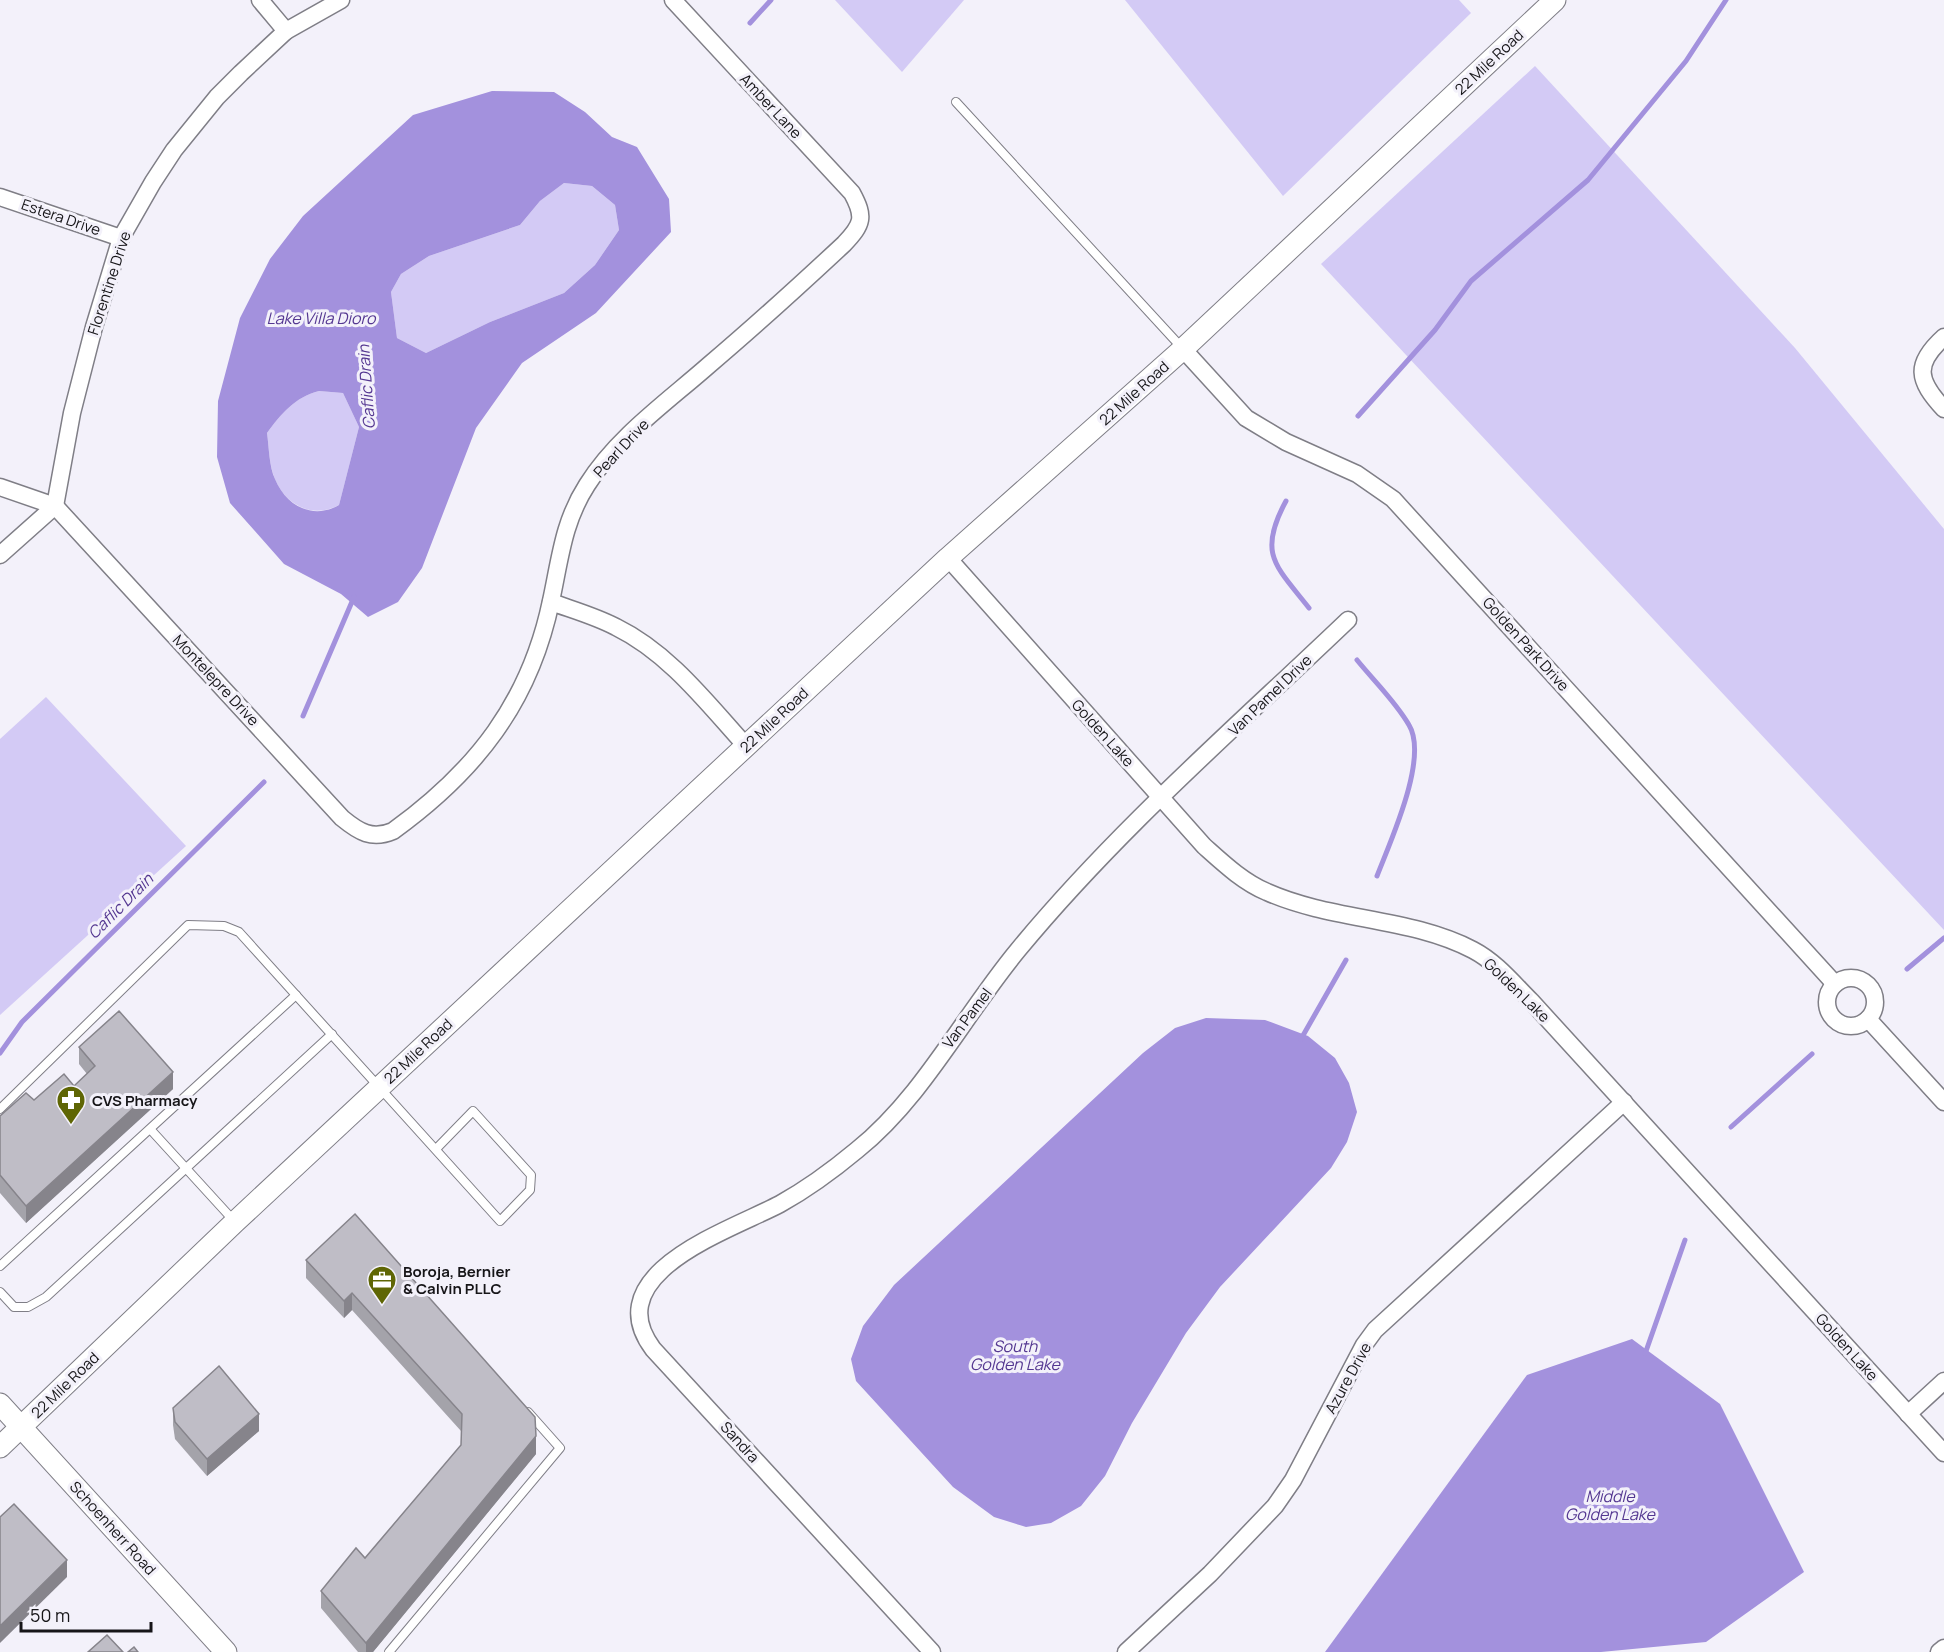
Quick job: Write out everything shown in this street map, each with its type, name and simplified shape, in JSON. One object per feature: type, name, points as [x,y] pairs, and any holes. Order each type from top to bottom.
[{"type":"street","points":[[260,0],[286,31]]},
{"type":"street","name":"Florentine Drive","points":[[55,506],[72,413],[94,327],[121,238],[174,150],[217,97],[286,31],[341,0]]},
{"type":"street","name":"Amber Lane","points":[[673,0],[852,193],[862,216]]},
{"type":"street","name":"22 Mile Road","points":[[0,1448],[235,1222],[746,746],[948,558],[1183,349],[1555,0]]},
{"type":"street","name":"Estera Drive","points":[[0,197],[121,238]]},
{"type":"street","name":"Pearl Drive","points":[[433,799],[486,747],[512,708],[534,656],[551,602],[558,556],[566,525],[597,470],[656,411],[844,244],[854,234],[862,216]]},
{"type":"street","points":[[1944,337],[1925,356],[1922,368],[1926,383],[1944,409]]},
{"type":"street","name":"Golden Park Drive","points":[[1183,349],[1246,418],[1286,442],[1357,474],[1393,498],[1835,984]]},
{"type":"street","name":"Montelepre Drive","points":[[0,487],[55,506],[342,818],[357,831],[371,835],[383,835],[400,826],[433,799]]},
{"type":"street","points":[[0,555],[55,506]]},
{"type":"street","name":"Golden Lake","points":[[948,558],[1160,798],[1204,846],[1233,872],[1266,892],[1303,904],[1447,938],[1474,951],[1498,967],[1944,1454]]},
{"type":"street","points":[[551,602],[608,623],[639,641],[689,683],[746,746]]},
{"type":"street","name":"Van Pamel Drive","points":[[1192,770],[1348,620]]},
{"type":"street","name":"Van Pamel","points":[[717,1234],[796,1194],[842,1162],[884,1127],[916,1088],[1017,951],[1106,851],[1192,770]]},
{"type":"street","points":[[1858,978],[1871,988],[1875,1008],[1868,1019],[1850,1027],[1839,1024],[1828,1011],[1826,1003],[1830,988],[1842,979],[1858,978]]},
{"type":"street","points":[[1868,1019],[1944,1102]]},
{"type":"street","name":"Azure Drive","points":[[1126,1652],[1210,1574],[1275,1506],[1293,1480],[1364,1345],[1375,1330],[1624,1102]]},
{"type":"street","name":"Sandra","points":[[717,1234],[686,1250],[653,1280],[638,1311],[644,1337],[932,1652]]},
{"type":"street","points":[[1908,1414],[1944,1382]]},
{"type":"street","name":"Schoenherr Road","points":[[0,1404],[226,1652]]},
{"type":"street","points":[[1939,1652],[1944,1648]]},
{"type":"lane","points":[[956,102],[1183,349]]},
{"type":"lane","points":[[0,1109],[188,925],[224,926],[239,932],[500,1221],[530,1190],[531,1175],[473,1112],[436,1149]]},
{"type":"lane","points":[[0,1266],[296,995]]},
{"type":"lane","points":[[0,1292],[14,1307],[28,1306],[46,1297],[332,1034]]},
{"type":"lane","points":[[151,1130],[235,1222]]},
{"type":"lane","points":[[389,1652],[560,1448],[521,1403]]},
{"type":"shaded area","points":[[835,0],[964,0],[902,72]]},
{"type":"shaded area","points":[[1125,0],[1459,0],[1471,13],[1283,196]]},
{"type":"shaded area","points":[[1535,66],[1795,348],[1944,529],[1944,930],[1321,264]]},
{"type":"shaded area","points":[[564,183],[592,186],[615,205],[619,230],[595,265],[564,293],[490,322],[426,353],[397,338],[391,292],[401,274],[429,256],[520,225],[540,201]]},
{"type":"shaded area","points":[[319,391],[343,393],[359,427],[339,505],[320,511],[310,510],[293,503],[280,488],[272,468],[267,433],[283,413],[296,402]]},
{"type":"shaded area","points":[[46,697],[186,846],[0,1015],[0,739]]},
{"type":"water","name":"Lake Villa Dioro","points":[[492,91],[554,92],[585,112],[612,137],[637,147],[669,199],[671,232],[596,313],[522,363],[476,428],[422,568],[398,602],[368,617],[341,594],[284,564],[230,503],[217,457],[218,401],[240,318],[270,259],[303,216],[413,115]],"holes":[[[564,183],[592,186],[615,205],[619,230],[595,265],[564,293],[490,322],[426,353],[397,338],[391,292],[401,274],[429,256],[520,225],[540,201]],[[319,391],[343,393],[359,427],[339,505],[320,511],[301,508],[286,497],[272,469],[267,433],[283,413],[296,402]]]},
{"type":"water","name":"South Golden Lake","points":[[1206,1018],[1265,1020],[1308,1036],[1335,1058],[1349,1083],[1357,1112],[1347,1142],[1331,1168],[1220,1287],[1186,1333],[1132,1423],[1105,1476],[1081,1506],[1051,1523],[1026,1527],[994,1517],[953,1487],[856,1381],[851,1359],[863,1326],[894,1285],[1143,1053],[1175,1028]]},
{"type":"water","name":"Middle Golden Lake","points":[[1632,1339],[1720,1404],[1804,1572],[1706,1642],[1601,1652],[1325,1652],[1527,1375]]},
{"type":"building","name":"CVS Pharmacy","points":[[119,1011],[173,1072],[26,1206],[0,1175],[0,1116],[26,1093],[34,1100],[64,1074],[74,1086],[95,1066],[79,1047]]},
{"type":"building","points":[[355,1214],[535,1417],[536,1436],[366,1643],[321,1591],[356,1548],[365,1558],[461,1445],[462,1414],[352,1293],[344,1301],[306,1260]]},
{"type":"building","points":[[219,1366],[259,1414],[207,1459],[175,1422],[173,1408]]},
{"type":"building","points":[[14,1504],[67,1560],[0,1626],[0,1517]]},
{"type":"building","points":[[107,1635],[123,1652],[88,1652]]},
{"type":"building","points":[[134,1647],[138,1652],[128,1652]]},
{"type":"waterway","name":"Caflic Drain","points":[[750,23],[771,0]]},
{"type":"waterway","points":[[1358,416],[1435,330],[1471,281],[1588,180],[1686,61],[1726,0]]},
{"type":"waterway","points":[[1286,501],[1273,534],[1274,559],[1287,581],[1309,608]]},
{"type":"waterway","name":"Caflic Drain","points":[[303,716],[354,597]]},
{"type":"waterway","points":[[1357,660],[1398,708],[1409,725],[1414,740],[1411,778],[1398,822],[1377,876]]},
{"type":"waterway","name":"Caflic Drain","points":[[0,1053],[22,1022],[264,782]]},
{"type":"waterway","points":[[1907,969],[1944,938]]},
{"type":"waterway","points":[[1301,1039],[1346,960]]},
{"type":"waterway","points":[[1731,1127],[1812,1054]]},
{"type":"waterway","points":[[1645,1354],[1685,1240]]},
{"type":"place","name":"CVS Pharmacy","points":[[71,1126]]},
{"type":"place","name":"Boroja, Bernier & Calvin PLLC","points":[[382,1306]]}]
